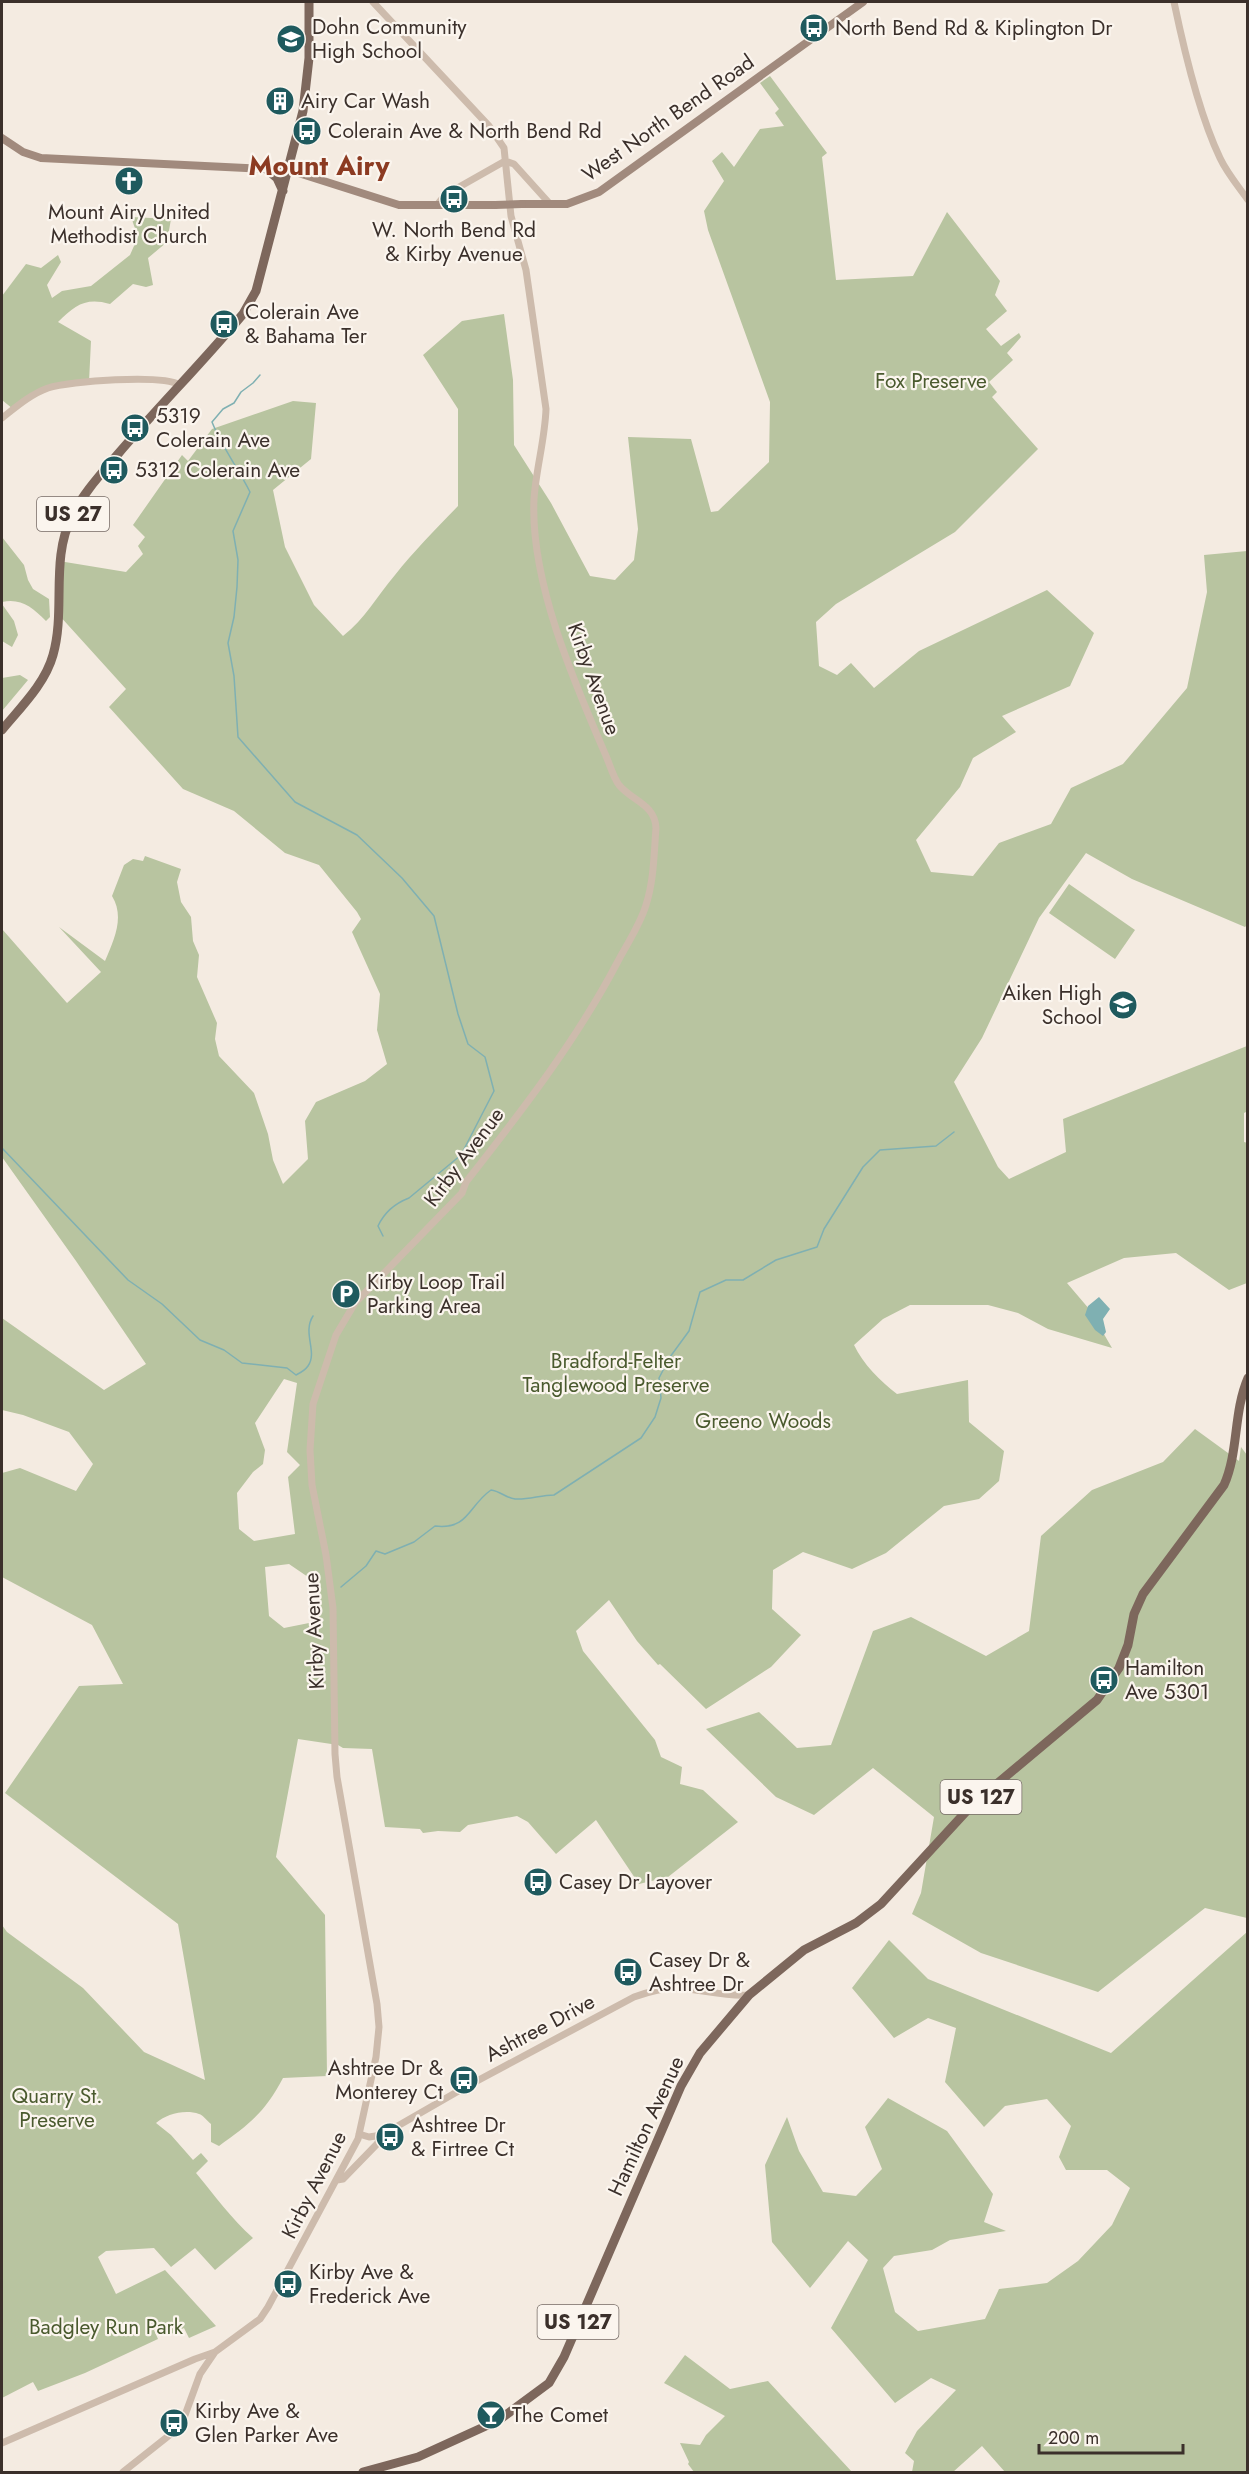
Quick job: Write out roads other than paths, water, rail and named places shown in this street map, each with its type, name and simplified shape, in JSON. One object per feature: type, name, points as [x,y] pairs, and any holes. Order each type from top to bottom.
[{"type":"main road","name":"US 27","points":[[2,730],[39,682],[53,657],[58,629],[61,549],[72,516],[105,470],[226,335],[251,302],[261,278],[306,98],[309,2]]},
{"type":"main road","name":"West North Bend Road","points":[[2,138],[15,148],[41,158],[289,170],[389,203],[409,206],[567,204],[582,200],[605,188],[863,2]]},
{"type":"main road","points":[[265,168],[277,178],[283,191]]},
{"type":"main road","name":"Hamilton Avenue","points":[[363,2472],[418,2457],[496,2421],[549,2383],[564,2357],[681,2086],[700,2053],[749,1995],[804,1950],[856,1923],[881,1904],[974,1803],[1088,1710],[1106,1690],[1125,1653],[1134,1614],[1143,1594],[1224,1485],[1232,1463],[1238,1413],[1248,1378]]},
{"type":"street","name":"Kirby Avenue","points":[[123,2472],[181,2426],[200,2374],[215,2352],[260,2319],[299,2253],[359,2134],[376,2057],[378,2011],[337,1778],[333,1714],[333,1608],[326,1555],[312,1485],[310,1450],[312,1410],[330,1349],[346,1315],[377,1279],[462,1193],[466,1182],[567,1046],[596,1003],[645,907],[651,883],[655,819],[649,809],[624,790],[616,780],[566,653],[551,610],[542,570],[535,529],[534,498],[545,432],[546,409],[526,270],[511,216],[504,148],[495,133],[373,2]]},
{"type":"street","points":[[1174,2],[1191,73],[1214,143],[1225,167],[1248,200]]},
{"type":"street","points":[[437,205],[445,195],[505,161],[514,164],[550,204]]},
{"type":"street","points":[[2,418],[28,398],[49,388],[80,382],[156,380],[180,385]]},
{"type":"street","name":"Ashtree Drive","points":[[382,2135],[462,2089],[634,1997],[676,1988],[725,1996],[749,1995]]},
{"type":"street","points":[[725,1996],[736,2009]]},
{"type":"street","points":[[359,2134],[369,2137],[382,2135]]},
{"type":"street","points":[[337,2180],[343,2179],[382,2135]]},
{"type":"street","points":[[2,2443],[215,2352]]},
{"type":"water","points":[[1099,1297],[1110,1309],[1103,1319],[1106,1332],[1103,1336],[1095,1330],[1085,1315],[1088,1306]]},
{"type":"waterway","points":[[260,375],[241,392],[234,403],[223,409],[212,422],[250,492],[233,531],[238,560],[237,587],[228,643],[234,676],[238,737],[295,802],[357,835],[402,878],[434,916],[458,1014],[468,1044],[485,1057],[494,1091],[461,1155],[387,1213],[378,1226],[383,1236]]},
{"type":"waterway","points":[[341,1587],[366,1566],[376,1551],[385,1554],[414,1542],[435,1526],[446,1526],[462,1521],[491,1490],[515,1499],[554,1495],[641,1438],[655,1417],[661,1398],[659,1378],[670,1357],[689,1331],[700,1292],[726,1280],[743,1280],[776,1260],[817,1247],[824,1229],[863,1167],[880,1150],[936,1146],[954,1132]]},
{"type":"waterway","points":[[2,1148],[128,1280],[162,1304],[200,1340],[224,1350],[242,1363],[287,1368],[296,1375],[301,1372],[311,1361],[309,1329],[313,1316]]},
{"type":"place","name":"North Bend Rd & Kiplington Dr","points":[[814,28]]},
{"type":"place","name":"Dohn Community High School","points":[[291,39]]},
{"type":"place","name":"Airy Car Wash","points":[[280,101]]},
{"type":"place","name":"Colerain Ave & North Bend Rd","points":[[307,131]]},
{"type":"place","name":"Mount Airy United Methodist Church","points":[[129,181]]},
{"type":"place","name":"W. North Bend Rd & Kirby Avenue","points":[[454,199]]},
{"type":"place","name":"Colerain Ave & Bahama Ter","points":[[224,324]]},
{"type":"place","name":"5319 Colerain Ave","points":[[135,428]]},
{"type":"place","name":"5312 Colerain Ave","points":[[114,470]]},
{"type":"place","name":"Aiken High School","points":[[1123,1005]]},
{"type":"place","name":"Kirby Loop Trail Parking Area","points":[[346,1294]]},
{"type":"place","name":"Hamilton Ave 5301","points":[[1104,1680]]},
{"type":"place","name":"Casey Dr Layover","points":[[538,1882]]},
{"type":"place","name":"Casey Dr & Ashtree Dr","points":[[628,1972]]},
{"type":"place","name":"Ashtree Dr & Monterey Ct","points":[[464,2080]]},
{"type":"place","name":"Ashtree Dr & Firtree Ct","points":[[390,2137]]},
{"type":"place","name":"Kirby Ave & Frederick Ave","points":[[288,2284]]},
{"type":"place","name":"The Comet","points":[[491,2415]]},
{"type":"place","name":"Kirby Ave & Glen Parker Ave","points":[[174,2423]]},
{"type":"district","name":"Mount Airy","points":[[319,166]]},
{"type":"park label","name":"Fox Preserve","points":[[931,381]]},
{"type":"park label","name":"Bradford-Felter Tanglewood Preserve","points":[[616,1373]]},
{"type":"park label","name":"Greeno Woods","points":[[763,1421]]},
{"type":"park label","name":"Quarry St. Preserve","points":[[57,2108]]},
{"type":"park label","name":"Badgley Run Park","points":[[106,2327]]}]
